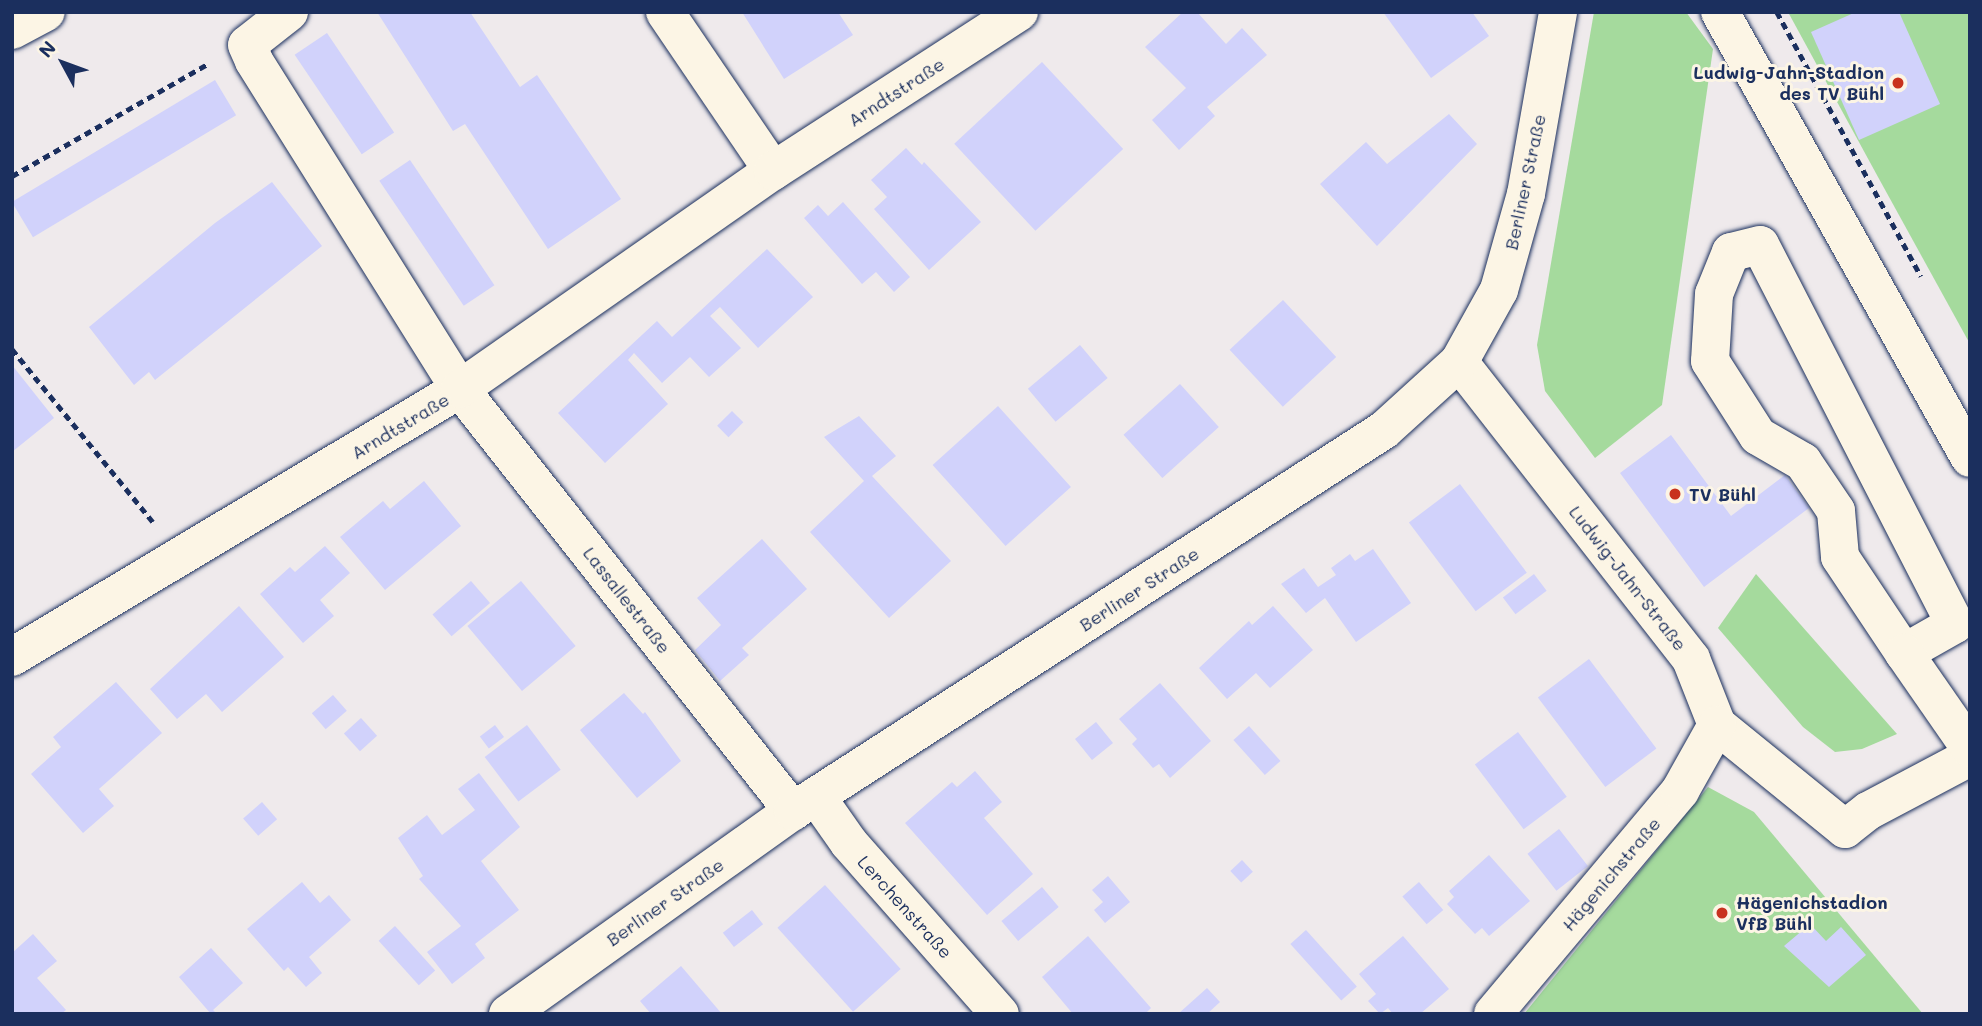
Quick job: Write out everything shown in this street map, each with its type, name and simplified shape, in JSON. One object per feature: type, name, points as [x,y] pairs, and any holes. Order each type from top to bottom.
[{"type":"street","points":[[12,30],[46,12]]},
{"type":"street","points":[[247,45],[289,12]]},
{"type":"street","points":[[665,12],[773,171]]},
{"type":"street","name":"Arndtstraße","points":[[12,657],[179,561],[460,389],[773,171],[1019,12]]},
{"type":"street","name":"Berliner Straße","points":[[508,1014],[805,803],[1384,430],[1459,362],[1499,290],[1525,194],[1558,12]]},
{"type":"street","points":[[1720,12],[1970,458]]},
{"type":"street","name":"Lassallestraße","points":[[247,45],[460,389],[805,803]]},
{"type":"street","points":[[1904,653],[1955,624],[1759,245],[1731,252],[1714,294],[1710,361],[1758,436],[1803,462],[1823,491],[1836,511],[1839,557],[1904,653],[1970,748]]},
{"type":"street","name":"Ludwig-Jahn-Straße","points":[[1459,362],[1691,659],[1717,725],[1846,829],[1868,811],[1970,757]]},
{"type":"street","name":"Hägenichstraße","points":[[1493,1014],[1680,791],[1717,725]]},
{"type":"street","name":"Lerchenstraße","points":[[805,803],[849,843],[1000,1014]]},
{"type":"path","points":[[1777,12],[1923,280]]},
{"type":"path","points":[[12,176],[247,45]]},
{"type":"path","points":[[12,349],[157,527],[179,561]]},
{"type":"green space","points":[[1594,12],[1686,12],[1713,49],[1662,405],[1595,458],[1545,391],[1537,345]]},
{"type":"green space","name":"Ludwig-Jahn-Stadion des TV Bühl","points":[[1788,12],[1970,12],[1970,344],[1878,177]]},
{"type":"green space","points":[[1756,574],[1897,734],[1862,749],[1835,752],[1803,727],[1718,628]]},
{"type":"green space","name":"Hägenichstadion VfB Bühl","points":[[1708,787],[1754,812],[1923,1014],[1524,1014]]},
{"type":"building","points":[[377,12],[470,12],[520,87],[537,75],[621,199],[548,249],[465,124],[453,131]]},
{"type":"building","points":[[742,12],[838,12],[853,35],[784,79]]},
{"type":"building","points":[[1183,12],[1197,12],[1226,44],[1242,28],[1267,55],[1207,107],[1215,116],[1179,150],[1152,120],[1186,88],[1145,47]]},
{"type":"building","points":[[1383,12],[1472,12],[1489,36],[1431,78]]},
{"type":"building","points":[[1856,12],[1899,12],[1940,104],[1859,140],[1811,32]]},
{"type":"building","points":[[327,33],[394,132],[362,154],[295,55]]},
{"type":"building","points":[[1042,62],[1123,149],[1035,231],[954,144]]},
{"type":"building","points":[[215,80],[236,115],[33,237],[12,202]]},
{"type":"building","points":[[1449,114],[1477,144],[1377,246],[1320,184],[1366,142],[1387,164]]},
{"type":"building","points":[[906,148],[922,165],[924,162],[981,222],[929,270],[874,209],[887,197],[871,180]]},
{"type":"building","points":[[410,160],[494,285],[464,306],[379,181]]},
{"type":"building","points":[[272,182],[322,246],[155,380],[149,372],[134,385],[89,327],[215,223]]},
{"type":"building","points":[[843,202],[910,277],[894,292],[876,272],[862,284],[804,218],[818,205],[828,216]]},
{"type":"building","points":[[767,249],[813,297],[758,348],[720,307],[710,316],[741,348],[709,377],[690,357],[662,383],[634,353],[628,360],[668,404],[605,463],[558,413],[657,321],[672,337]]},
{"type":"building","points":[[1283,300],[1336,357],[1283,407],[1230,350]]},
{"type":"building","points":[[1080,345],[1108,378],[1056,422],[1028,389]]},
{"type":"building","points":[[12,365],[54,418],[12,452]]},
{"type":"building","points":[[1180,384],[1219,427],[1162,478],[1124,435]]},
{"type":"building","points":[[998,406],[1071,487],[1006,546],[933,465]]},
{"type":"building","points":[[732,411],[743,422],[728,437],[717,426]]},
{"type":"building","points":[[859,416],[896,456],[872,476],[951,561],[889,618],[810,532],[864,481],[824,437]]},
{"type":"building","name":"TV Bühl","points":[[1671,435],[1731,516],[1785,475],[1809,508],[1704,587],[1620,473]]},
{"type":"building","points":[[424,481],[461,526],[385,590],[340,537],[383,501],[390,509]]},
{"type":"building","points":[[1460,484],[1527,573],[1476,611],[1409,523]]},
{"type":"building","points":[[762,539],[807,589],[742,648],[749,655],[720,681],[695,650],[721,625],[697,598]]},
{"type":"building","points":[[325,546],[350,573],[320,600],[334,616],[303,643],[260,594],[290,567],[295,572]]},
{"type":"building","points":[[1373,549],[1411,603],[1356,642],[1325,598],[1306,613],[1281,584],[1304,568],[1318,587],[1336,575],[1331,568],[1350,554],[1355,561]]},
{"type":"building","points":[[1534,574],[1547,591],[1515,614],[1503,597]]},
{"type":"building","points":[[471,581],[490,603],[452,636],[433,614]]},
{"type":"building","points":[[521,581],[576,646],[522,691],[467,626]]},
{"type":"building","points":[[239,606],[284,657],[222,712],[206,694],[177,719],[150,689]]},
{"type":"building","points":[[1273,606],[1313,650],[1270,688],[1256,673],[1227,699],[1199,668],[1249,621],[1252,625]]},
{"type":"building","points":[[1589,659],[1656,748],[1605,787],[1538,698]]},
{"type":"building","points":[[116,682],[162,733],[99,789],[114,806],[83,833],[31,774],[61,747],[53,737]]},
{"type":"building","points":[[1160,683],[1211,741],[1170,778],[1159,764],[1153,768],[1132,744],[1137,739],[1119,719]]},
{"type":"building","points":[[624,693],[643,714],[645,712],[681,761],[637,798],[580,730]]},
{"type":"building","points":[[333,695],[347,711],[326,729],[312,713]]},
{"type":"building","points":[[361,718],[377,736],[360,751],[344,733]]},
{"type":"building","points":[[1096,722],[1113,743],[1092,760],[1075,739]]},
{"type":"building","points":[[495,725],[504,737],[489,748],[480,736]]},
{"type":"building","points":[[527,725],[561,770],[518,802],[485,757]]},
{"type":"building","points":[[1249,726],[1280,761],[1265,775],[1233,740]]},
{"type":"building","points":[[1518,732],[1567,797],[1524,829],[1475,764]]},
{"type":"building","points":[[975,771],[1002,802],[984,818],[1033,874],[987,915],[905,823],[952,782],[957,787]]},
{"type":"building","points":[[479,773],[520,827],[481,861],[519,910],[475,944],[485,958],[452,984],[427,952],[461,926],[419,879],[423,876],[398,838],[427,815],[442,835],[475,810],[458,789]]},
{"type":"building","points":[[262,802],[277,819],[258,836],[243,818]]},
{"type":"building","points":[[1559,829],[1588,866],[1556,891],[1527,854]]},
{"type":"building","points":[[1489,855],[1530,901],[1489,936],[1482,928],[1475,934],[1447,904],[1454,897],[1449,891]]},
{"type":"building","points":[[1242,860],[1253,872],[1241,883],[1230,871]]},
{"type":"building","points":[[1108,876],[1130,902],[1105,923],[1094,910],[1103,902],[1092,890]]},
{"type":"building","points":[[302,882],[320,903],[329,895],[351,920],[309,957],[322,973],[306,987],[288,967],[284,971],[247,929]]},
{"type":"building","points":[[1419,882],[1443,910],[1427,924],[1402,896]]},
{"type":"building","points":[[825,885],[901,969],[853,1012],[777,928]]},
{"type":"building","points":[[1042,887],[1059,907],[1018,941],[1001,921]]},
{"type":"building","points":[[752,910],[763,924],[734,947],[723,933]]},
{"type":"building","points":[[1810,924],[1826,941],[1841,927],[1866,955],[1829,987],[1784,946]]},
{"type":"building","points":[[395,926],[435,971],[419,985],[379,941]]},
{"type":"building","points":[[1306,930],[1357,986],[1341,1001],[1290,944]]},
{"type":"building","points":[[33,934],[57,961],[37,978],[66,1010],[61,1014],[12,1014],[12,953]]},
{"type":"building","points":[[1088,936],[1151,1008],[1145,1014],[1073,1014],[1042,977]]},
{"type":"building","points":[[1403,936],[1449,989],[1420,1014],[1393,1014],[1388,1008],[1380,1014],[1368,1001],[1376,994],[1359,974]]},
{"type":"building","points":[[211,948],[243,983],[213,1010],[217,1014],[211,1014],[179,977]]},
{"type":"building","points":[[681,966],[722,1014],[651,1014],[640,1001]]},
{"type":"building","points":[[1207,988],[1220,1002],[1207,1014],[1178,1014]]},
{"type":"place","name":"Ludwig-Jahn-Stadion des TV Bühl","points":[[1898,83]]},
{"type":"place","name":"TV Bühl","points":[[1675,494]]},
{"type":"place","name":"Hägenichstadion VfB Bühl","points":[[1722,913]]}]
